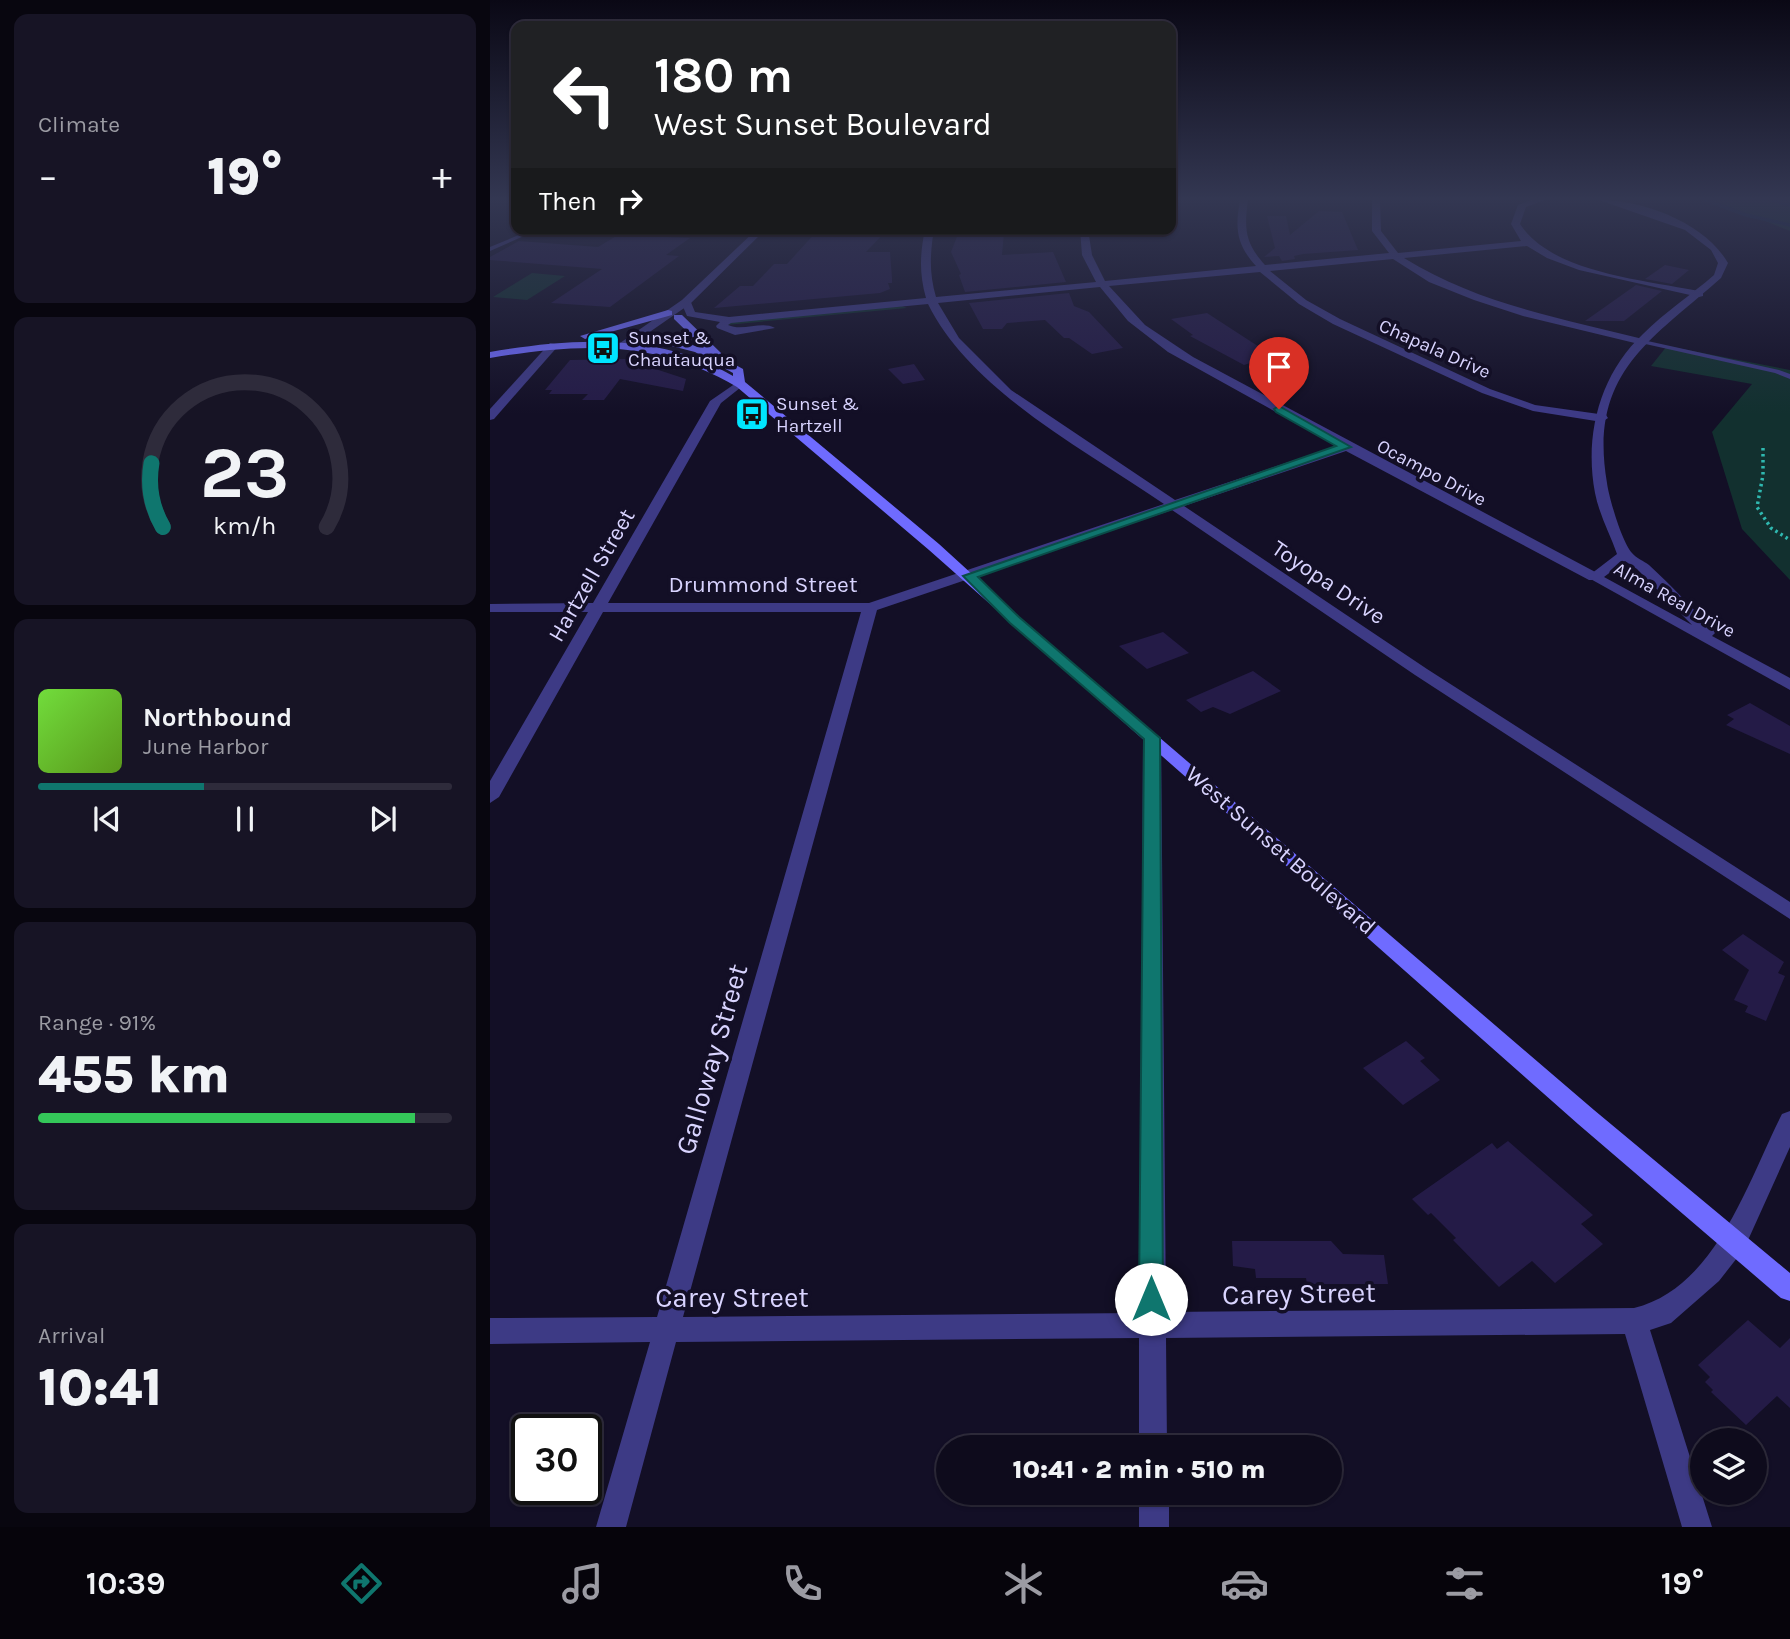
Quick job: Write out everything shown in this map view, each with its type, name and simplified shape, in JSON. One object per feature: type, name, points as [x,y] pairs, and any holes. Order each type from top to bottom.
[{"type":"main road","points":[[585,336],[673,315],[717,354]]},
{"type":"main road","name":"West Sunset Boulevard","points":[[491,353],[585,336],[637,342],[676,355],[739,384],[969,576],[1014,620],[1586,1117],[1790,1289]]},
{"type":"main road","points":[[651,339],[717,354]]},
{"type":"main road","name":"West Sunset Boulevard","points":[[491,353],[554,345],[624,345],[637,342]]},
{"type":"main road","name":"West Sunset Boulevard","points":[[717,354],[738,371],[739,384]]},
{"type":"street","points":[[637,342],[651,339],[719,271]]},
{"type":"street","name":"Toyopa Drive","points":[[924,271],[934,304],[956,342],[1007,392],[1421,672],[1790,912]]},
{"type":"street","name":"Ocampo Drive","points":[[1097,271],[1104,287],[1140,326],[1169,347],[1346,447],[1594,577]]},
{"type":"street","points":[[687,302],[691,314],[729,320],[934,304],[1263,271]]},
{"type":"street","name":"Chapala Drive","points":[[1266,271],[1315,310],[1509,400],[1545,410],[1602,418]]},
{"type":"street","points":[[1420,271],[1446,286],[1490,303],[1542,319],[1643,342]]},
{"type":"street","points":[[1592,271],[1699,295]]},
{"type":"street","name":"Alma Real Drive","points":[[1720,271],[1699,295],[1626,358],[1609,391],[1602,418],[1599,461],[1602,495],[1625,555],[1594,577],[1790,685]]},
{"type":"street","points":[[717,354],[717,342],[735,332],[934,304]]},
{"type":"street","points":[[637,342],[673,315]]},
{"type":"street","points":[[729,320],[720,327],[735,332]]},
{"type":"street","points":[[490,416],[554,345]]},
{"type":"street","name":"Hartzell Street","points":[[490,797],[716,401],[739,384]]},
{"type":"street","name":"Drummond Street","points":[[490,608],[870,607],[969,576],[1346,447]]},
{"type":"street","points":[[1625,555],[1642,566],[1725,649]]},
{"type":"street","name":"Galloway Street","points":[[611,1527],[870,607]]},
{"type":"street","points":[[1152,738],[1153,1435]]},
{"type":"street","name":"Carey Street","points":[[490,1331],[1634,1321],[1662,1314],[1710,1273],[1735,1241],[1790,1121]]},
{"type":"street","points":[[1634,1321],[1697,1527]]},
{"type":"street","points":[[1154,1505],[1154,1527]]},
{"type":"lane","points":[[1643,342],[1777,371],[1790,377]]},
{"type":"path","points":[[1763,448],[1763,475],[1757,507],[1772,528],[1790,540]]},
{"type":"green space","points":[[532,273],[565,276],[527,300],[493,297]]},
{"type":"green space","points":[[902,306],[907,308],[726,325],[733,322]]},
{"type":"green space","points":[[1667,346],[1790,370],[1790,580],[1742,529],[1712,432],[1752,384],[1651,366]]},
{"type":"building","points":[[599,271],[658,271],[610,307],[551,303]]},
{"type":"building","points":[[767,271],[891,271],[892,283],[888,283],[890,289],[880,293],[714,308],[740,286],[753,286]]},
{"type":"building","points":[[960,271],[1061,271],[1066,282],[965,292],[959,275]]},
{"type":"building","points":[[1656,271],[1687,271],[1672,284],[1645,279]]},
{"type":"building","points":[[1636,285],[1662,291],[1624,321],[1585,321]]},
{"type":"building","points":[[1069,293],[1074,306],[1089,312],[1123,348],[1092,354],[1069,338],[1064,338],[1045,320],[1007,323],[1002,329],[983,329],[969,303]]},
{"type":"building","points":[[1207,313],[1273,356],[1244,365],[1190,336],[1193,335],[1171,319]]},
{"type":"building","points":[[625,359],[686,379],[683,391],[620,379],[604,400],[582,400],[588,394],[549,394],[552,390],[545,390],[570,360]]},
{"type":"building","points":[[914,364],[925,380],[903,384],[888,369]]},
{"type":"building","points":[[1163,632],[1189,653],[1147,669],[1119,646]]},
{"type":"building","points":[[1253,671],[1281,691],[1230,714],[1213,707],[1201,712],[1186,700]]},
{"type":"building","points":[[1750,703],[1790,726],[1790,754],[1726,725],[1734,719],[1727,715]]},
{"type":"building","points":[[1743,934],[1784,962],[1778,973],[1785,976],[1766,1021],[1745,1012],[1748,1006],[1734,1000],[1749,970],[1722,950]]},
{"type":"building","points":[[1406,1041],[1425,1058],[1420,1061],[1440,1080],[1403,1105],[1363,1068]]},
{"type":"building","points":[[1508,1141],[1593,1215],[1581,1224],[1603,1244],[1555,1283],[1532,1261],[1499,1287],[1453,1240],[1456,1238],[1431,1213],[1428,1215],[1412,1199],[1492,1143],[1497,1149]]},
{"type":"building","points":[[1232,1241],[1331,1241],[1343,1254],[1384,1255],[1388,1284],[1307,1284],[1306,1278],[1256,1278],[1255,1269],[1233,1266]]},
{"type":"building","points":[[1748,1320],[1780,1348],[1790,1338],[1790,1408],[1777,1396],[1746,1425],[1711,1392],[1713,1390],[1705,1382],[1710,1377],[1698,1365]]},
{"type":"place","name":"Sunset & Chautauqua","points":[[603,348]]},
{"type":"place","name":"Sunset & Hartzell","points":[[752,414]]},
{"type":"route","points":[[1151,1299],[1152,738],[1014,620],[969,576],[1346,447],[1279,409]]}]
